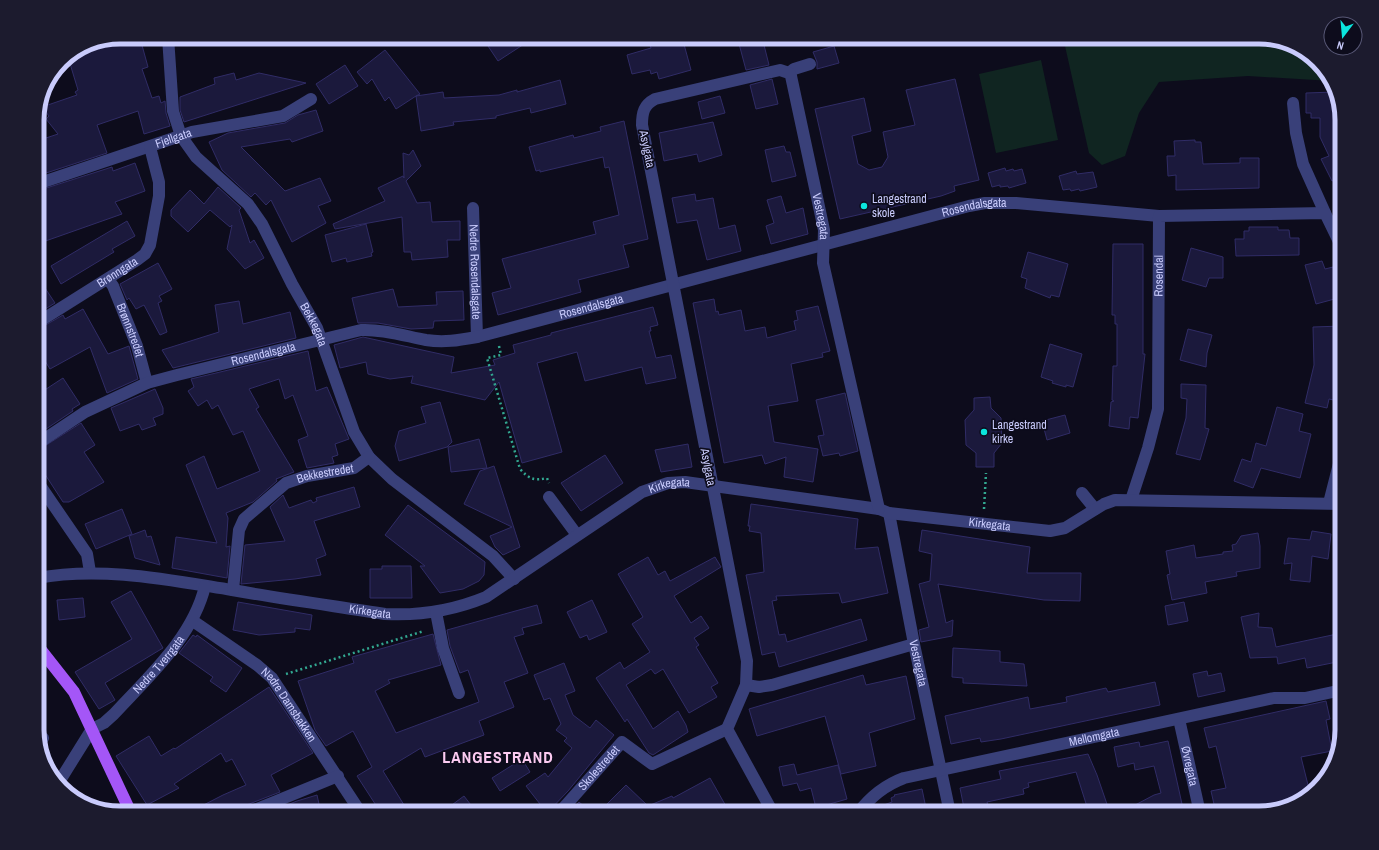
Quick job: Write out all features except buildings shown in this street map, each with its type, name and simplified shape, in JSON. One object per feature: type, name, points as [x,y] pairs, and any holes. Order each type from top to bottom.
[{"type":"main road","points":[[44,654],[74,692],[128,806]]},
{"type":"street","name":"Bekkegata","points":[[168,44],[173,111],[181,136],[196,157],[256,213],[276,256],[317,326],[336,385],[354,432],[369,457],[392,479],[493,556],[514,579]]},
{"type":"street","points":[[789,73],[794,69],[810,64]]},
{"type":"street","name":"Asylgata","points":[[727,729],[746,685],[748,661],[642,125],[644,108],[655,99],[780,70],[789,73]]},
{"type":"street","name":"Vestregata","points":[[789,73],[791,76],[824,230],[825,244],[823,263],[884,511],[949,806]]},
{"type":"street","name":"Fjellgata","points":[[44,182],[203,129],[283,116],[311,99]]},
{"type":"street","points":[[1293,103],[1296,134],[1303,164],[1335,234]]},
{"type":"street","name":"Brønngata","points":[[44,319],[145,254],[150,245],[160,193],[156,166],[150,147]]},
{"type":"street","name":"Rosendalsgata","points":[[44,439],[85,412],[147,383],[370,329],[435,341],[455,341],[476,337],[674,283],[985,203],[1047,205],[1159,216]]},
{"type":"street","name":"Nedre Rosendalsgate","points":[[473,208],[476,337]]},
{"type":"street","points":[[1159,216],[1325,213]]},
{"type":"street","name":"Rosendal","points":[[1131,500],[1148,448],[1158,409],[1159,216]]},
{"type":"street","name":"Brønnstredet","points":[[108,279],[113,286],[137,346],[147,383]]},
{"type":"street","name":"Bekkestredet","points":[[233,590],[239,530],[244,519],[286,483],[307,476],[354,468],[369,457]]},
{"type":"street","points":[[1335,479],[1329,503],[1335,503]]},
{"type":"street","name":"Kirkegata","points":[[44,577],[90,572],[205,586],[385,614],[412,615],[436,612],[466,605],[486,597],[642,492],[654,486],[685,482],[884,511],[1050,531],[1065,528],[1095,509],[1116,500],[1329,503]]},
{"type":"street","points":[[44,491],[87,554],[90,572]]},
{"type":"street","points":[[1082,492],[1095,509]]},
{"type":"street","points":[[550,497],[577,535]]},
{"type":"street","name":"Nedre Tverrgata","points":[[92,729],[104,723],[114,714],[153,671],[193,621],[205,586]]},
{"type":"street","points":[[436,612],[443,648],[459,693]]},
{"type":"street","name":"Nedre Damsbakken","points":[[193,621],[257,665],[272,678],[357,806]]},
{"type":"street","points":[[746,685],[759,687],[772,685],[914,644]]},
{"type":"street","name":"Mellomgata","points":[[864,806],[876,793],[888,784],[904,778],[941,769],[1274,698],[1305,698],[1335,692]]},
{"type":"street","name":"Øvregata","points":[[1179,719],[1198,806]]},
{"type":"street","points":[[61,778],[92,729]]},
{"type":"street","points":[[727,729],[769,806]]},
{"type":"street","name":"Skolestredet","points":[[565,806],[622,742],[652,764],[727,729]]},
{"type":"street","points":[[264,806],[338,776]]},
{"type":"path","points":[[498,345],[501,355],[487,358],[520,469],[530,479],[536,480],[547,478],[552,493],[550,497]]},
{"type":"path","points":[[983,523],[986,473]]},
{"type":"path","points":[[272,678],[438,626]]},
{"type":"green space","points":[[1065,44],[1269,45],[1297,54],[1313,66],[1324,81],[1248,76],[1159,82],[1139,113],[1125,156],[1102,165],[1089,153]]},
{"type":"green space","points":[[1041,60],[1058,140],[996,153],[979,74]]},
{"type":"place","name":"Langestrand skole","points":[[864,206]]},
{"type":"place","name":"Langestrand kirke","points":[[984,432]]},
{"type":"district","name":"LANGESTRAND","points":[[498,757]]}]
